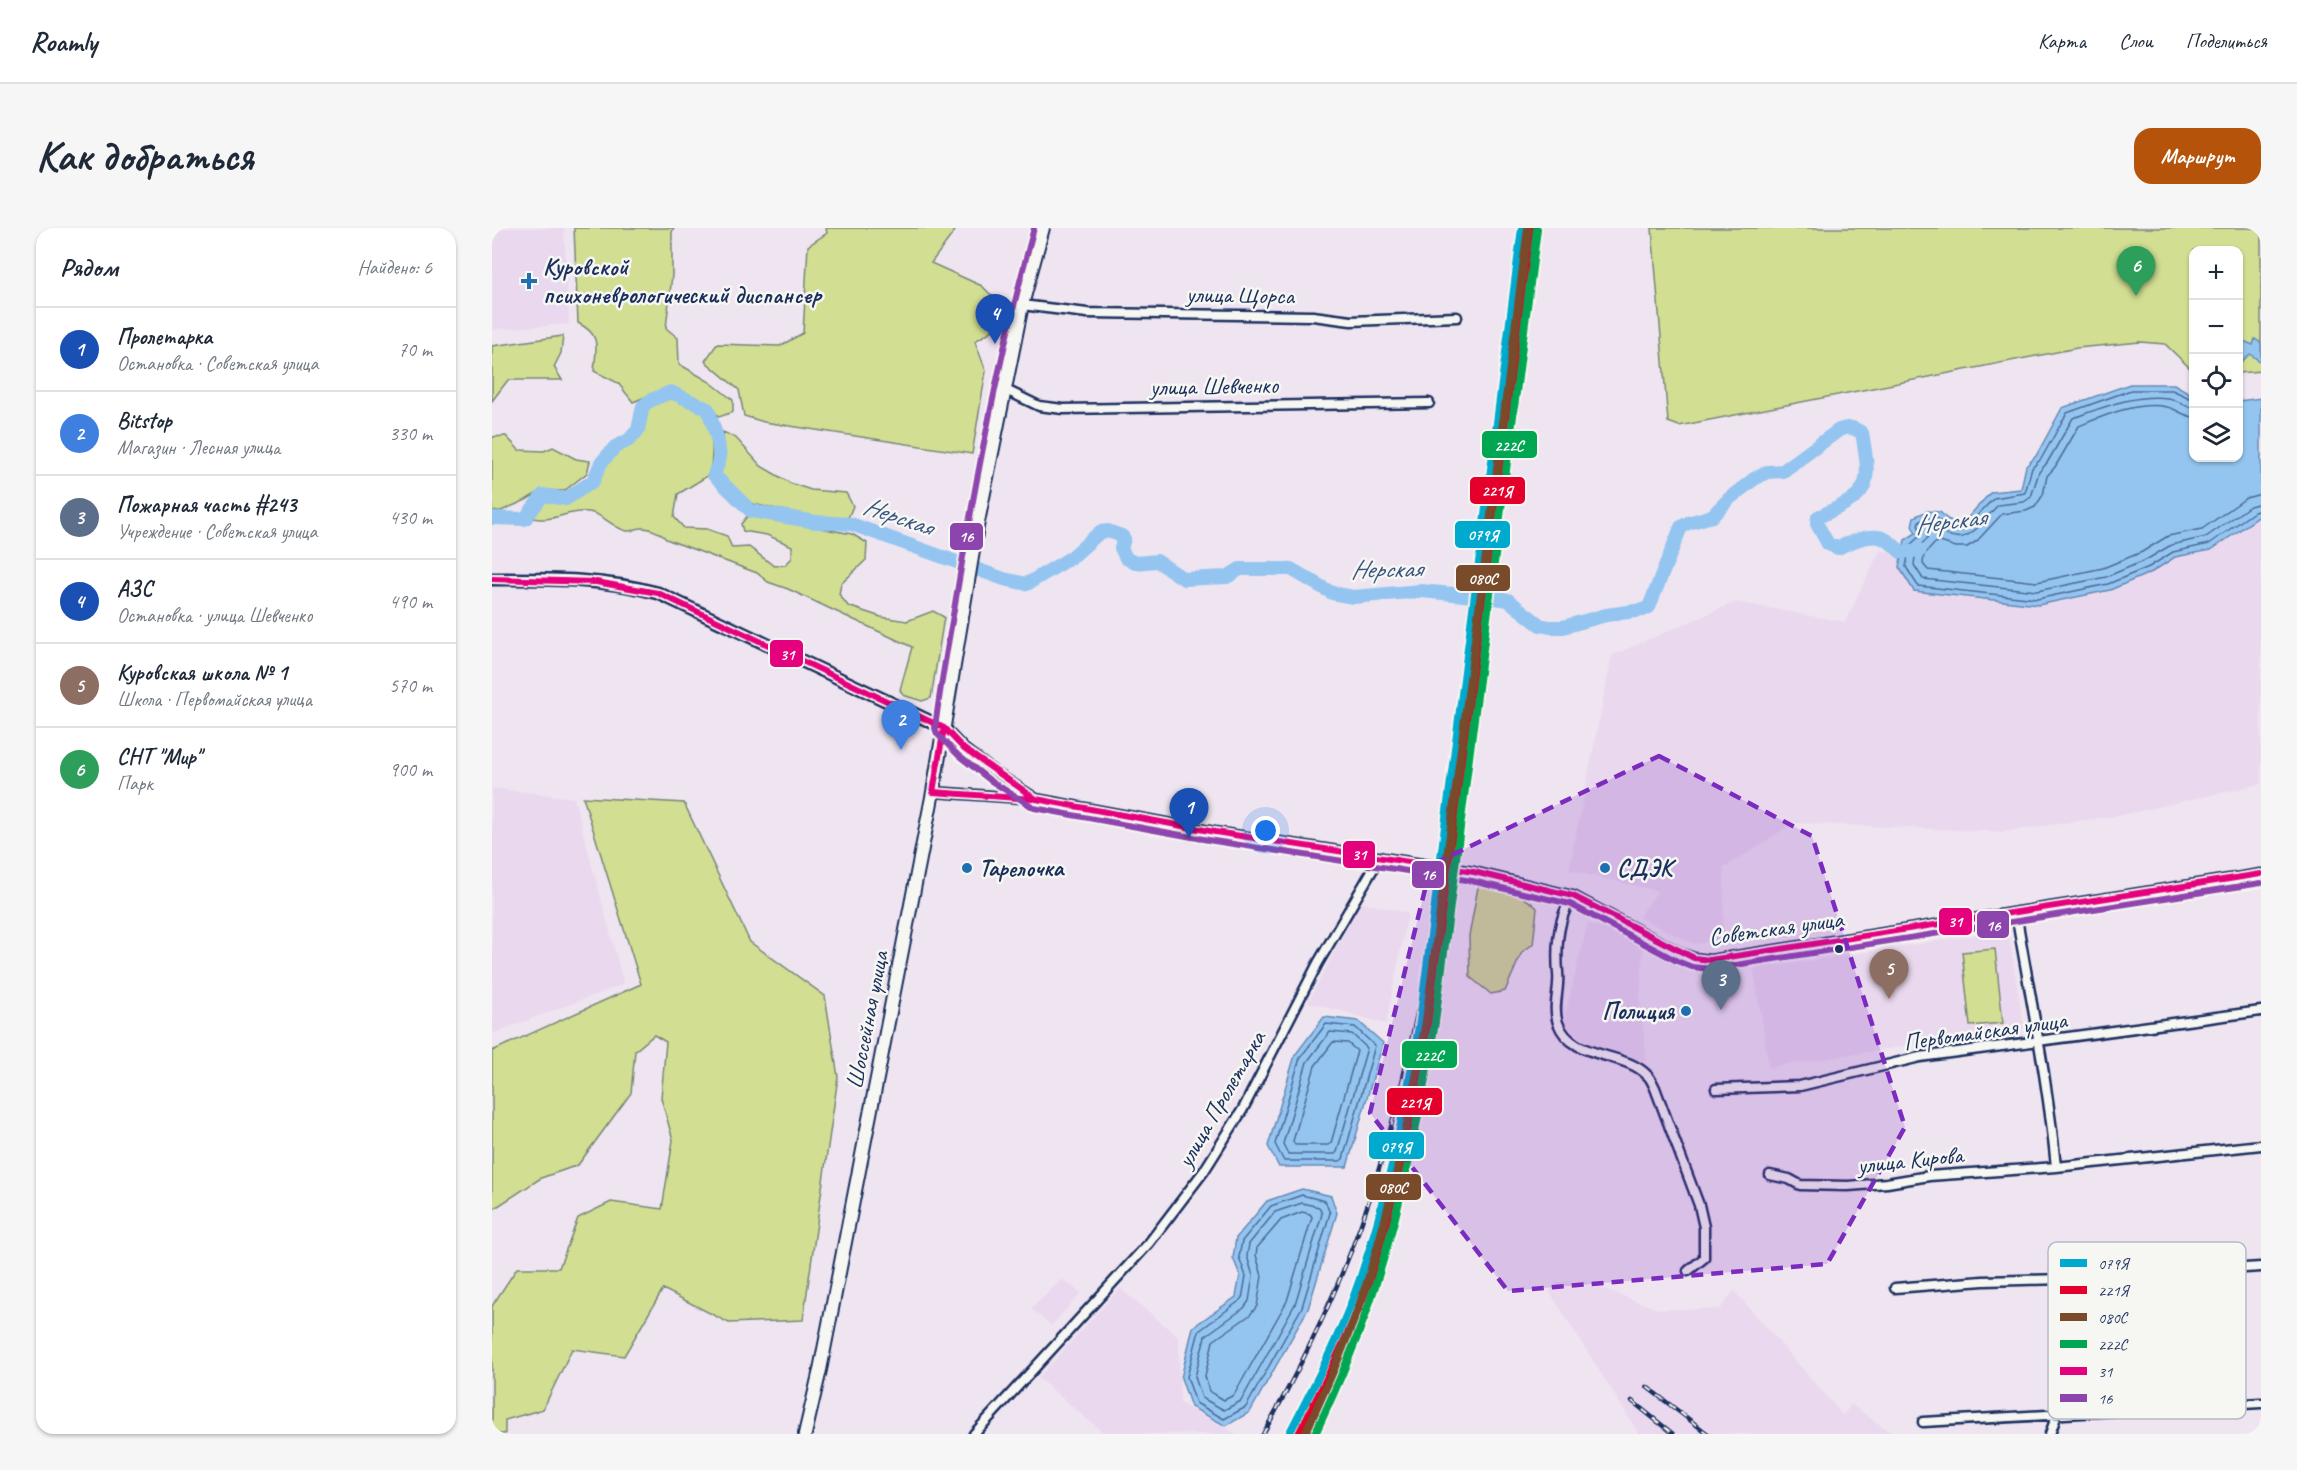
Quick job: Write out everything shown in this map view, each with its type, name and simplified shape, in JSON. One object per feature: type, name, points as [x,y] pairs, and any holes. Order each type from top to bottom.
[{"type":"highway","name":"Шоссейная улица","points":[[805,1434],[820,1370],[933,792],[961,611],[1004,389],[1022,305],[1044,228]]},
{"type":"main road","points":[[492,579],[592,581],[658,593],[944,728]]},
{"type":"street","name":"улица Щорса","points":[[1022,305],[1087,313],[1313,316],[1351,321],[1457,317]]},
{"type":"street","name":"улица Шевченко","points":[[1004,389],[1039,406],[1062,409],[1429,403]]},
{"type":"street","name":"Советская улица","points":[[944,728],[972,755],[1036,799],[1215,832],[1474,872],[1573,896],[1671,949],[1694,958],[1710,960],[2261,874]]},
{"type":"street","points":[[933,792],[1036,799]]},
{"type":"street","name":"улица Пролетарка","points":[[974,1434],[1149,1243],[1204,1172],[1243,1108],[1318,963],[1380,857]]},
{"type":"street","points":[[1573,896],[1563,917],[1559,934],[1557,957],[1559,988],[1556,1004],[1558,1023],[1562,1032],[1575,1044],[1634,1067],[1647,1075],[1655,1088],[1699,1204],[1704,1227],[1704,1258],[1688,1271]]},
{"type":"street","points":[[2016,912],[2049,1101],[2056,1167]]},
{"type":"street","name":"Первомайская улица","points":[[1716,1089],[1800,1086],[1920,1057],[2261,1011]]},
{"type":"street","name":"улица Кирова","points":[[1770,1175],[1789,1179],[1800,1185],[1848,1186],[1887,1183],[1929,1176],[2056,1167],[2261,1145]]},
{"type":"street","points":[[2246,1268],[2261,1267]]},
{"type":"street","points":[[1895,1288],[1983,1281],[2048,1279]]},
{"type":"street","points":[[2246,1404],[2261,1403]]},
{"type":"street","points":[[1923,1422],[2048,1415]]},
{"type":"street","points":[[2050,1434],[2055,1419]]},
{"type":"highlighted area","points":[[1659,756],[1812,836],[1905,1127],[1827,1264],[1508,1291],[1370,1113],[1431,865]]},
{"type":"shaded area","name":"Куровской психоневрологический диспансер","points":[[497,228],[564,228],[569,324],[492,330],[492,238],[497,233]]},
{"type":"shaded area","points":[[2261,515],[2261,784],[2122,815],[2003,832],[1793,823],[1724,868],[1723,940],[1693,944],[1639,917],[1658,891],[1569,870],[1612,655],[1736,602],[1845,622],[1880,550],[1901,554],[1899,567],[1914,591],[1973,597],[2152,572],[2175,557],[2211,550]]},
{"type":"shaded area","points":[[492,788],[574,798],[624,984],[492,1034]]},
{"type":"shaded area","points":[[1360,902],[1408,913],[1386,1024],[1308,1002]]},
{"type":"shaded area","points":[[1588,923],[1643,944],[1640,1003],[1647,1062],[1593,1049],[1563,1024]]},
{"type":"shaded area","points":[[2008,930],[2024,1028],[1769,1067],[1754,969]]},
{"type":"shaded area","points":[[1062,1279],[1081,1293],[1051,1326],[1031,1309]]},
{"type":"shaded area","points":[[1584,1281],[1658,1309],[1720,1309],[1734,1290],[1843,1415],[1851,1404],[1893,1434],[1639,1434],[1549,1291],[1558,1282]]},
{"type":"shaded area","points":[[1120,1288],[1179,1337],[1180,1403],[1237,1434],[1105,1434],[1038,1378]]},
{"type":"green space","points":[[574,228],[674,228],[666,328],[678,338],[679,364],[710,382],[733,400],[733,412],[719,417],[709,406],[667,388],[633,402],[618,383],[594,371],[596,342],[591,332],[578,323]]},
{"type":"green space","points":[[826,228],[957,228],[931,263],[982,286],[1000,304],[998,327],[975,341],[986,371],[972,454],[764,422],[744,416],[739,390],[705,361],[717,344],[780,346],[803,333],[808,246],[827,233]]},
{"type":"green space","points":[[1652,228],[2261,228],[2261,371],[2243,373],[2243,246],[2189,246],[2189,367],[2165,344],[2140,342],[2077,348],[1679,426],[1668,422]]},
{"type":"green space","points":[[563,336],[561,353],[554,367],[562,380],[508,380],[492,401],[492,346]]},
{"type":"green space","points":[[671,397],[705,411],[712,451],[709,475],[678,494],[674,517],[684,528],[707,529],[727,536],[732,548],[749,547],[774,566],[785,565],[792,558],[792,546],[767,535],[743,531],[741,524],[748,515],[852,534],[867,543],[866,560],[841,584],[839,594],[848,606],[881,617],[907,621],[933,611],[944,617],[931,698],[922,701],[903,695],[900,690],[912,647],[788,589],[768,582],[757,573],[666,539],[651,529],[641,528],[629,531],[622,529],[594,513],[574,512],[547,519],[533,518],[540,506],[547,500],[567,503],[595,485],[604,464],[617,452],[631,445],[638,436],[648,408]]},
{"type":"green space","points":[[723,432],[736,438],[761,466],[790,483],[811,490],[846,493],[853,506],[848,518],[821,518],[753,504],[723,480],[718,473],[725,461]]},
{"type":"green space","points":[[506,436],[519,450],[544,451],[553,447],[576,459],[590,461],[587,473],[564,491],[542,490],[501,511],[492,511],[492,437]]},
{"type":"green space","points":[[583,797],[684,803],[750,942],[825,996],[838,1077],[803,1320],[729,1323],[663,1289],[624,1356],[572,1349],[543,1409],[505,1420],[505,1434],[492,1434],[492,1306],[517,1268],[559,1268],[578,1218],[611,1202],[662,1209],[673,1140],[661,1098],[666,1042],[654,1035],[635,1051],[631,1093],[578,1165],[541,1178],[492,1210],[492,1051],[641,984]]},
{"type":"green space","points":[[1478,887],[1510,892],[1524,898],[1537,908],[1533,944],[1522,952],[1505,991],[1491,994],[1470,977],[1469,936]]},
{"type":"green space","points":[[1995,949],[2003,1023],[1970,1026],[1962,952]]},
{"type":"water","points":[[2255,339],[2261,343],[2261,362],[2250,354],[2243,360],[2243,341],[2253,345]]},
{"type":"water","points":[[2130,384],[2174,384],[2189,393],[2189,462],[2243,462],[2243,400],[2261,398],[2261,515],[2211,550],[2175,557],[2152,572],[2110,590],[2038,605],[1914,591],[1899,567],[1905,540],[1916,533],[1912,526],[1914,517],[1927,511],[1940,512],[1947,519],[1961,525],[1991,492],[2021,489],[2026,466],[2036,456],[2062,408]]},
{"type":"water","points":[[1324,1017],[1358,1021],[1383,1043],[1347,1167],[1279,1167],[1268,1146],[1295,1055]]},
{"type":"water","points":[[1302,1189],[1331,1196],[1337,1213],[1308,1309],[1250,1412],[1226,1426],[1191,1407],[1181,1378],[1193,1327],[1236,1297],[1240,1275],[1233,1258],[1236,1238],[1267,1201]]},
{"type":"waterway","name":"Нерская","points":[[492,518],[525,519],[543,495],[566,499],[593,481],[601,463],[615,447],[629,440],[638,430],[643,406],[671,392],[708,409],[718,441],[720,458],[714,475],[751,511],[816,522],[851,524],[1004,579],[1027,584],[1072,557],[1100,532],[1108,531],[1122,536],[1124,539],[1121,548],[1126,558],[1135,563],[1157,561],[1184,579],[1227,577],[1240,569],[1291,569],[1332,593],[1353,597],[1421,591],[1508,600],[1540,625],[1563,627],[1606,615],[1643,610],[1649,607],[1681,527],[1712,516],[1754,479],[1767,472],[1783,471],[1839,430],[1848,428],[1862,433],[1867,466],[1866,478],[1857,495],[1818,517],[1817,524],[1828,544],[1838,548],[1861,539],[1880,537],[1901,552],[1920,550]]},
{"type":"railway","points":[[1263,1434],[1313,1339],[1342,1273],[1367,1206],[1400,1091],[1429,955]]},
{"type":"railway","points":[[1647,1387],[1708,1434]]},
{"type":"railway","points":[[1632,1401],[1673,1434]]},
{"type":"transit line","name":"16","points":[[1034,228],[1001,359],[983,447],[935,728],[937,734],[959,756],[991,781],[1034,808],[1214,841],[1472,881],[1570,904],[1677,961],[1692,967],[1710,969],[2261,883]]},
{"type":"transit line","name":"079Я","points":[[1289,1434],[1333,1347],[1355,1293],[1385,1193],[1408,1090],[1420,1021],[1522,228]]},
{"type":"transit line","name":"080С","points":[[1305,1434],[1346,1340],[1367,1282],[1394,1185],[1414,1087],[1426,1021],[1528,228]]},
{"type":"transit line","name":"221Я","points":[[1299,1434],[1349,1332],[1375,1264],[1394,1196],[1417,1092],[1429,1022],[1531,229]]},
{"type":"transit line","name":"222С","points":[[1315,1434],[1348,1361],[1375,1286],[1402,1188],[1423,1089],[1435,1022],[1537,229]]},
{"type":"transit line","name":"31","points":[[492,579],[596,582],[658,593],[944,728],[964,749],[1036,799],[1215,832],[1474,872],[1573,896],[1694,958],[1710,960],[2261,874]]},
{"type":"transit line","name":"31","points":[[944,728],[933,792],[1033,799]]},
{"type":"place","name":"Куровской психоневрологический диспансер","points":[[529,281]]},
{"type":"place","name":"СНТ \"Мир\"","points":[[2136,296]]},
{"type":"place","name":"АЗС","points":[[995,344]]},
{"type":"place","name":"Bitstop","points":[[901,750]]},
{"type":"place","name":"Пролетарка","points":[[1189,838]]},
{"type":"place","name":"Тарелочка","points":[[967,868]]},
{"type":"place","name":"СДЭК","points":[[1605,868]]},
{"type":"place","name":"Куровская школа № 1","points":[[1889,999]]},
{"type":"place","name":"Пожарная часть #243","points":[[1721,1010]]},
{"type":"place","name":"Полиция","points":[[1686,1011]]}]
